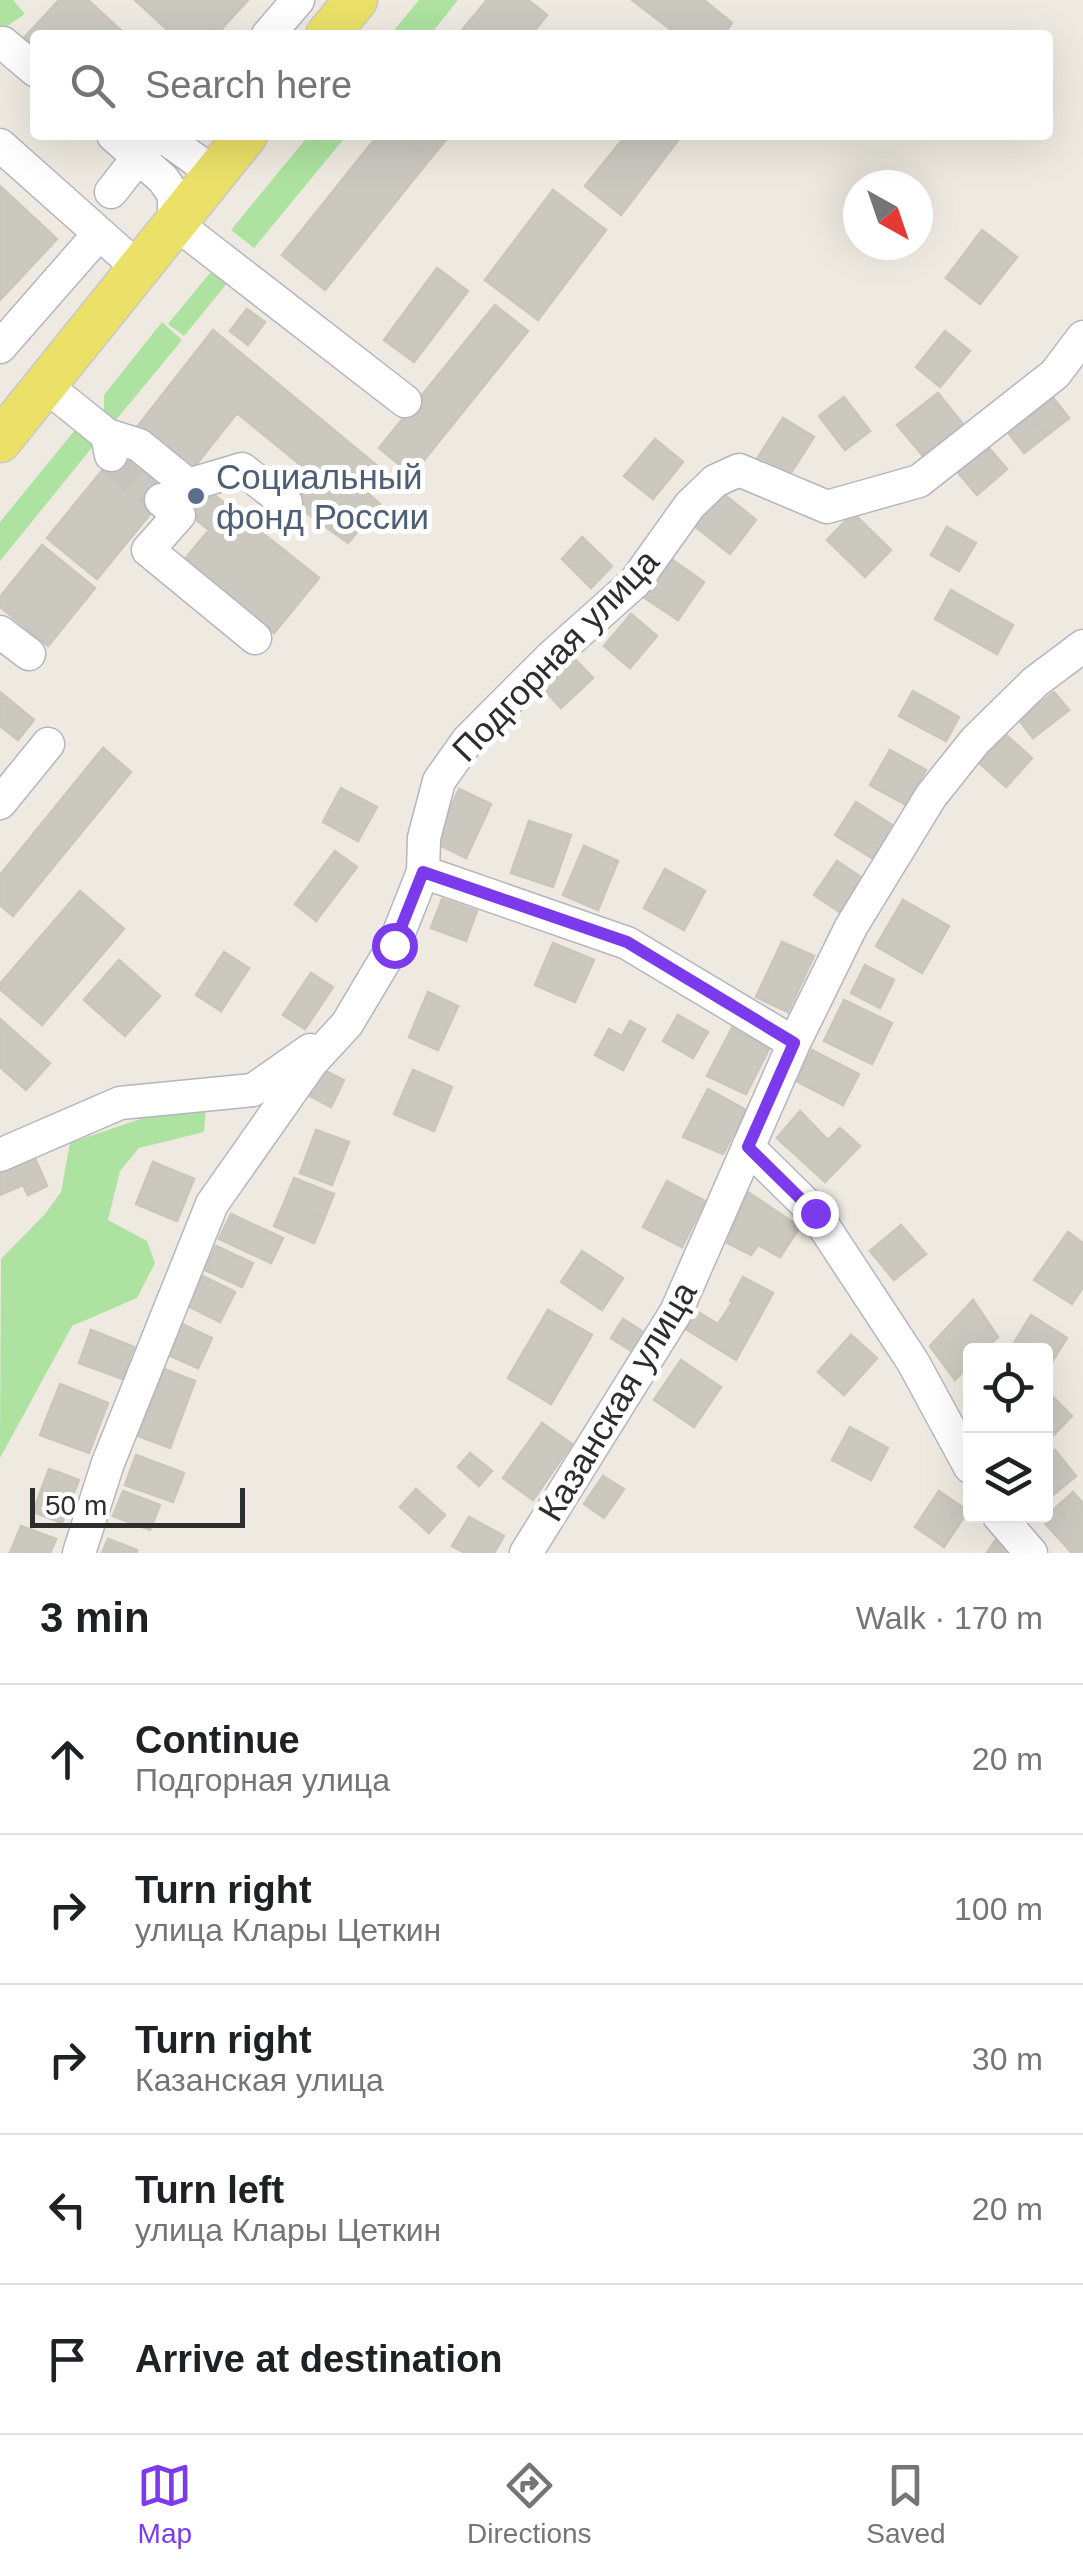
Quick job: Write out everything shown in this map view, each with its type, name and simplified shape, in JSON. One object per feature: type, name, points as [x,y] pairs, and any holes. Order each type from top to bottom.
[{"type":"main road","points":[[332,30],[356,0]]},
{"type":"main road","points":[[0,441],[242,140]]},
{"type":"street","points":[[272,30],[298,0]]},
{"type":"street","points":[[3,43],[30,66]]},
{"type":"street","points":[[152,142],[214,173]]},
{"type":"street","points":[[111,192],[152,142]]},
{"type":"street","points":[[152,142],[163,179],[174,195],[174,222],[405,401]]},
{"type":"street","points":[[0,144],[137,267]]},
{"type":"street","points":[[0,347],[98,235]]},
{"type":"street","name":"Подгорная улица","points":[[79,1553],[108,1464],[212,1204],[310,1063],[346,1024],[394,945],[423,872],[424,838],[439,780],[468,740],[551,657],[635,582],[690,505],[715,481],[739,470],[827,508],[919,481],[1055,374],[1083,337]]},
{"type":"street","points":[[45,385],[110,447],[138,445],[188,485],[242,469],[286,503]]},
{"type":"street","points":[[161,500],[179,514],[148,550],[255,638]]},
{"type":"street","points":[[0,632],[29,654]]},
{"type":"street","name":"Казанская улица","points":[[526,1553],[676,1312],[794,1043],[851,927],[931,796],[975,741],[1035,682],[1083,646]]},
{"type":"street","points":[[0,802],[48,744]]},
{"type":"street","points":[[423,872],[627,942],[794,1043]]},
{"type":"street","points":[[0,1156],[120,1103],[254,1090],[346,1024]]},
{"type":"street","points":[[748,1147],[815,1213],[913,1362],[963,1454]]},
{"type":"street","points":[[1005,1523],[1031,1553]]},
{"type":"green space","points":[[0,0],[13,0],[25,14],[0,31]]},
{"type":"green space","points":[[419,0],[458,0],[434,30],[394,30]]},
{"type":"green space","points":[[305,140],[343,140],[254,248],[231,230]]},
{"type":"green space","points":[[209,274],[233,276],[184,336],[168,324]]},
{"type":"green space","points":[[162,322],[182,340],[111,426],[104,411],[104,395]]},
{"type":"green space","points":[[75,430],[94,445],[0,561],[0,522]]},
{"type":"green space","points":[[206,1109],[204,1132],[139,1148],[120,1171],[108,1220],[147,1241],[155,1263],[137,1298],[72,1326],[0,1458],[1,1259],[61,1192],[70,1143],[143,1118]]},
{"type":"building","points":[[59,0],[88,0],[121,30],[31,30]]},
{"type":"building","points":[[135,0],[248,0],[221,30],[168,30]]},
{"type":"building","points":[[487,0],[528,0],[547,15],[535,30],[462,30]]},
{"type":"building","points":[[632,0],[704,0],[732,23],[727,30],[671,30]]},
{"type":"building","points":[[374,140],[406,140],[430,159],[325,290],[282,255]]},
{"type":"building","points":[[406,140],[446,140],[430,159]]},
{"type":"building","points":[[622,140],[678,140],[621,215],[585,186]]},
{"type":"building","points":[[0,186],[57,239],[0,300]]},
{"type":"building","points":[[553,190],[606,230],[538,320],[485,280]]},
{"type":"building","points":[[982,230],[1017,257],[980,304],[946,278]]},
{"type":"building","points":[[437,268],[468,291],[414,362],[384,340]]},
{"type":"building","points":[[495,305],[528,331],[412,475],[379,448]]},
{"type":"building","points":[[247,309],[265,322],[248,345],[230,331]]},
{"type":"building","points":[[213,330],[381,469],[364,490],[380,504],[348,543],[285,497],[308,471],[237,413],[192,470],[137,427]]},
{"type":"building","points":[[945,331],[970,351],[940,387],[916,367]]},
{"type":"building","points":[[938,393],[963,424],[923,456],[897,425]]},
{"type":"building","points":[[1051,395],[1069,418],[1046,436],[1028,413]]},
{"type":"building","points":[[844,397],[870,431],[845,450],[819,416]]},
{"type":"building","points":[[1028,413],[1046,436],[1024,453],[1006,430]]},
{"type":"building","points":[[783,418],[814,437],[787,479],[757,459]]},
{"type":"building","points":[[655,439],[683,462],[653,499],[624,476]]},
{"type":"building","points":[[984,442],[1007,469],[977,495],[954,468]]},
{"type":"building","points":[[118,451],[169,491],[97,579],[47,538]]},
{"type":"building","points":[[203,486],[319,578],[274,633],[184,560],[209,530],[184,510]]},
{"type":"building","points":[[720,491],[756,520],[730,554],[693,525]]},
{"type":"building","points":[[853,513],[891,550],[865,577],[827,540]]},
{"type":"building","points":[[947,527],[976,543],[959,571],[931,555]]},
{"type":"building","points":[[582,537],[612,566],[591,588],[562,559]]},
{"type":"building","points":[[42,545],[95,588],[48,646],[0,607],[0,597]]},
{"type":"building","points":[[667,556],[704,582],[678,620],[640,595]]},
{"type":"building","points":[[951,590],[1013,625],[997,654],[935,619]]},
{"type":"building","points":[[631,614],[657,636],[630,668],[604,646]]},
{"type":"building","points":[[572,656],[593,678],[561,708],[541,686]]},
{"type":"building","points":[[913,691],[959,717],[946,741],[899,716]]},
{"type":"building","points":[[0,692],[34,720],[18,740],[0,726]]},
{"type":"building","points":[[1054,692],[1069,710],[1033,738],[1019,720]]},
{"type":"building","points":[[1005,734],[1032,758],[1006,787],[979,763]]},
{"type":"building","points":[[103,748],[131,772],[13,916],[0,905],[0,875]]},
{"type":"building","points":[[890,750],[926,770],[906,805],[870,785]]},
{"type":"building","points":[[341,788],[377,807],[358,841],[323,822]]},
{"type":"building","points":[[459,789],[491,804],[466,858],[435,843]]},
{"type":"building","points":[[856,802],[895,827],[875,860],[835,835]]},
{"type":"building","points":[[529,821],[571,835],[553,887],[511,873]]},
{"type":"building","points":[[584,846],[618,861],[598,910],[563,895]]},
{"type":"building","points":[[335,851],[357,867],[316,921],[295,904]]},
{"type":"building","points":[[837,861],[864,879],[841,913],[814,895]]},
{"type":"building","points":[[665,869],[705,891],[684,930],[644,908]]},
{"type":"building","points":[[80,891],[124,929],[42,1025],[0,989],[0,984]]},
{"type":"building","points":[[442,899],[477,911],[466,941],[431,928]]},
{"type":"building","points":[[903,900],[949,926],[922,973],[876,946]]},
{"type":"building","points":[[782,942],[814,956],[788,1012],[756,997]]},
{"type":"building","points":[[553,943],[594,960],[575,1002],[535,985]]},
{"type":"building","points":[[224,952],[249,968],[221,1011],[196,995]]},
{"type":"building","points":[[119,960],[160,996],[125,1036],[84,1000]]},
{"type":"building","points":[[865,965],[894,980],[880,1008],[851,993]]},
{"type":"building","points":[[311,973],[333,987],[305,1029],[283,1015]]},
{"type":"building","points":[[428,992],[458,1006],[438,1050],[409,1037]]},
{"type":"building","points":[[844,1000],[892,1023],[872,1064],[824,1041]]},
{"type":"building","points":[[678,1015],[708,1032],[693,1058],[663,1041]]},
{"type":"building","points":[[0,1019],[50,1063],[26,1090],[0,1067]]},
{"type":"building","points":[[630,1021],[645,1029],[623,1070],[595,1055],[609,1029],[622,1036]]},
{"type":"building","points":[[732,1028],[769,1049],[746,1094],[707,1076]]},
{"type":"building","points":[[812,1050],[859,1074],[843,1105],[796,1081]]},
{"type":"building","points":[[321,1069],[344,1080],[331,1107],[308,1095]]},
{"type":"building","points":[[413,1070],[452,1087],[434,1131],[394,1114]]},
{"type":"building","points":[[708,1089],[746,1110],[723,1154],[683,1137]]},
{"type":"building","points":[[800,1111],[828,1140],[840,1128],[860,1146],[825,1182],[777,1138]]},
{"type":"building","points":[[316,1130],[349,1142],[332,1185],[300,1173]]},
{"type":"building","points":[[34,1156],[47,1186],[28,1195],[23,1185],[0,1195],[0,1171]]},
{"type":"building","points":[[153,1162],[194,1179],[177,1221],[136,1204]]},
{"type":"building","points":[[294,1178],[334,1194],[324,1219],[284,1203]]},
{"type":"building","points":[[667,1181],[705,1201],[682,1247],[643,1227]]},
{"type":"building","points":[[748,1192],[800,1227],[780,1257],[758,1245],[751,1255],[727,1243]]},
{"type":"building","points":[[284,1203],[324,1219],[314,1243],[274,1226]]},
{"type":"building","points":[[231,1214],[283,1238],[271,1263],[219,1239]]},
{"type":"building","points":[[901,1225],[926,1254],[894,1280],[870,1251]]},
{"type":"building","points":[[1068,1232],[1083,1243],[1083,1287],[1072,1304],[1034,1280]]},
{"type":"building","points":[[216,1246],[253,1263],[242,1287],[205,1270]]},
{"type":"building","points":[[582,1251],[623,1278],[602,1310],[561,1282]]},
{"type":"building","points":[[203,1276],[235,1292],[220,1322],[188,1306]]},
{"type":"building","points":[[743,1277],[773,1293],[736,1360],[686,1329],[696,1311],[718,1324]]},
{"type":"building","points":[[973,1300],[998,1337],[992,1343],[963,1343],[963,1371],[955,1380],[930,1346]]},
{"type":"building","points":[[548,1310],[592,1335],[551,1404],[508,1378]]},
{"type":"building","points":[[1031,1315],[1067,1338],[1053,1360],[1053,1343],[1014,1343]]},
{"type":"building","points":[[623,1319],[645,1333],[633,1352],[611,1338]]},
{"type":"building","points":[[180,1323],[212,1338],[198,1368],[166,1354]]},
{"type":"building","points":[[91,1330],[134,1347],[122,1379],[79,1363]]},
{"type":"building","points":[[851,1335],[877,1358],[844,1395],[818,1372]]},
{"type":"building","points":[[681,1360],[721,1387],[694,1427],[654,1400]]},
{"type":"building","points":[[164,1369],[195,1381],[170,1448],[138,1436]]},
{"type":"building","points":[[60,1384],[108,1403],[89,1453],[40,1435]]},
{"type":"building","points":[[1053,1397],[1072,1416],[1053,1436]]},
{"type":"building","points":[[542,1423],[572,1444],[533,1500],[503,1478]]},
{"type":"building","points":[[850,1427],[888,1448],[871,1480],[832,1460]]},
{"type":"building","points":[[1053,1452],[1076,1476],[1053,1495]]},
{"type":"building","points":[[470,1453],[492,1471],[479,1486],[458,1467]]},
{"type":"building","points":[[136,1455],[184,1473],[173,1502],[125,1485]]},
{"type":"building","points":[[49,1469],[79,1480],[62,1523],[33,1512]]},
{"type":"building","points":[[603,1476],[624,1489],[604,1518],[584,1504]]},
{"type":"building","points":[[416,1489],[445,1515],[429,1533],[400,1507]]},
{"type":"building","points":[[123,1491],[160,1505],[150,1530],[113,1516]]},
{"type":"building","points":[[939,1491],[963,1508],[963,1518],[944,1547],[915,1527]]},
{"type":"building","points":[[1073,1492],[1083,1503],[1080,1553],[1072,1553],[1045,1523],[1053,1523],[1053,1510]]},
{"type":"building","points":[[469,1517],[504,1536],[494,1553],[465,1553],[452,1546]]},
{"type":"building","points":[[21,1526],[56,1539],[50,1553],[10,1553]]},
{"type":"building","points":[[108,1539],[137,1550],[136,1553],[102,1553]]},
{"type":"building","points":[[996,1539],[1016,1553],[987,1553]]},
{"type":"tunnel","points":[[112,458],[161,500]]},
{"type":"place","name":"Социальный фонд России","points":[[196,496]]},
{"type":"route","points":[[394,945],[423,872],[627,942],[794,1043],[748,1147],[815,1213]]}]
